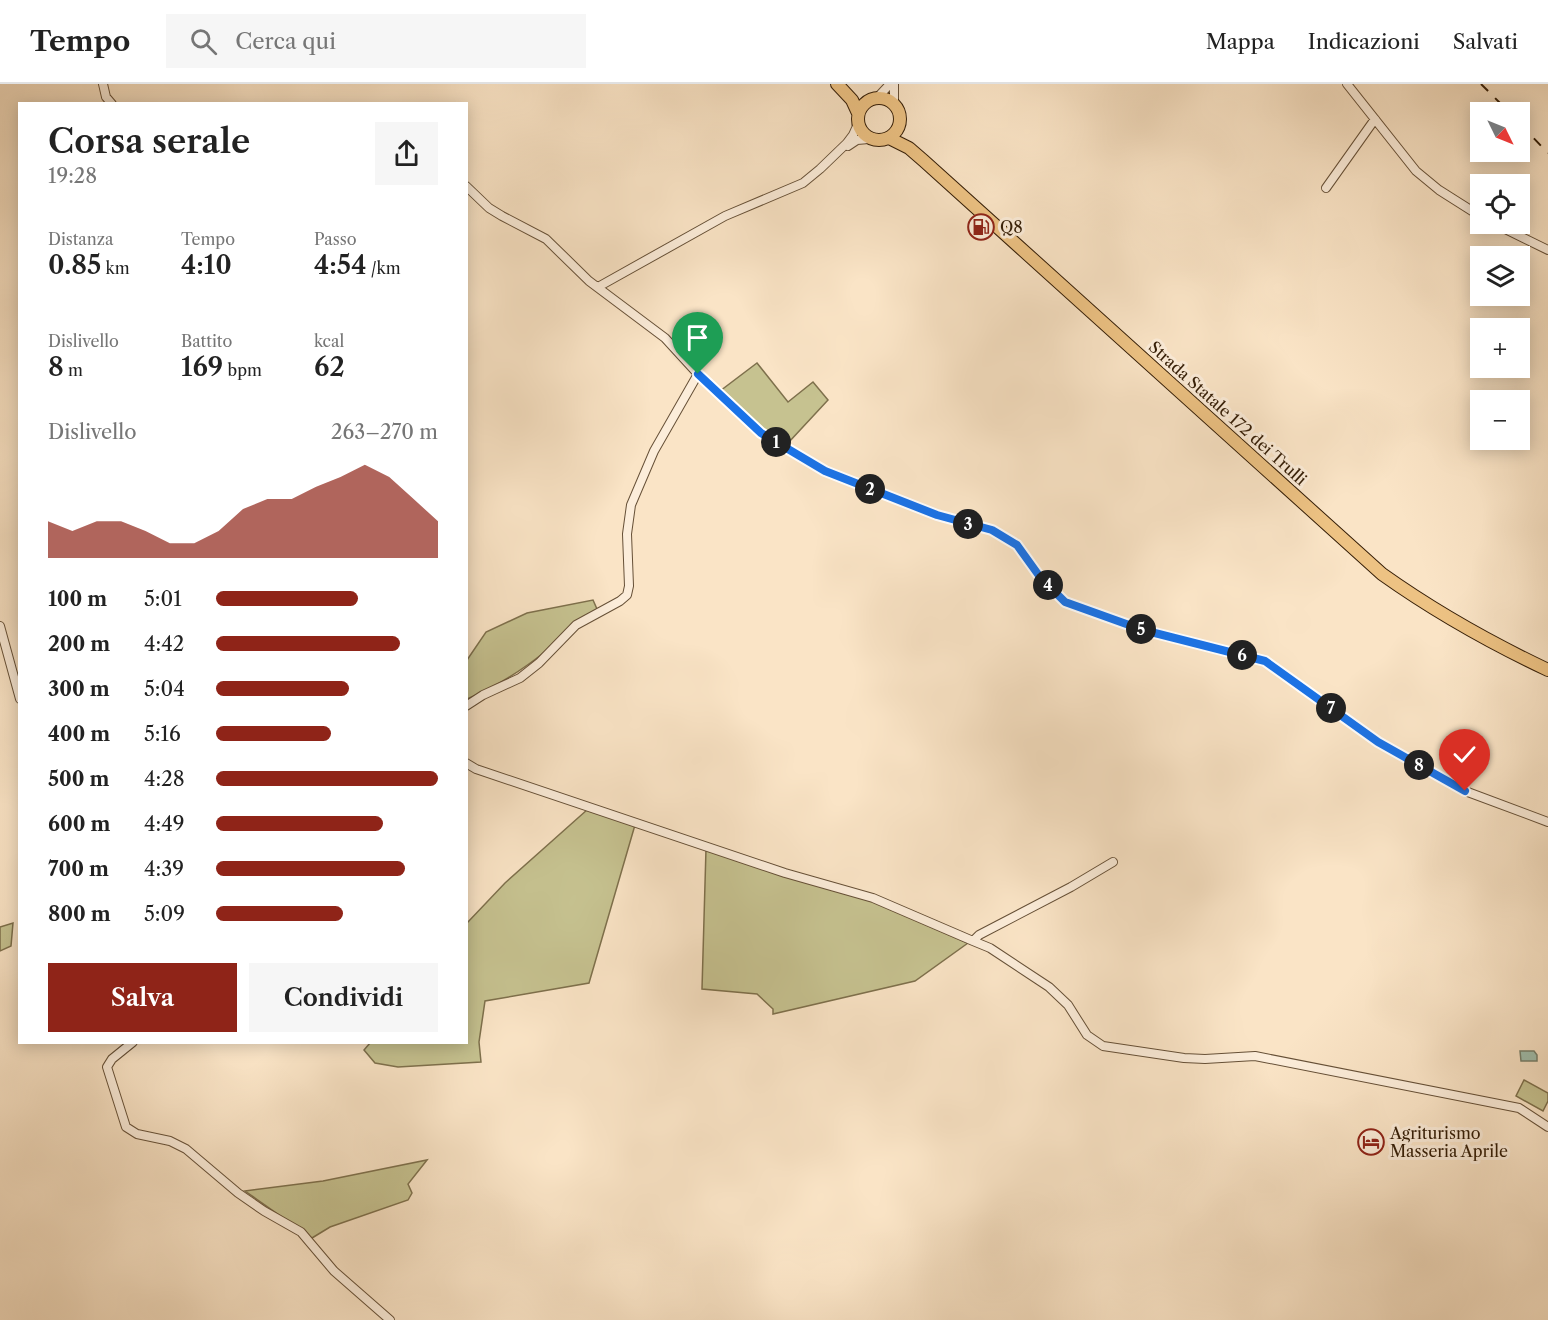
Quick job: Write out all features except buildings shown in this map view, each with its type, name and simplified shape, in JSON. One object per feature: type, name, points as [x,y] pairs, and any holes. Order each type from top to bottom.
[{"type":"main road","points":[[837,84],[852,100],[860,131],[870,139]]},
{"type":"main road","points":[[843,84],[858,95],[873,99],[884,98],[894,104]]},
{"type":"main road","points":[[858,118],[861,107],[873,99]]},
{"type":"main road","name":"Strada Statale 172 dei Trulli","points":[[894,104],[900,117],[898,128],[909,148]]},
{"type":"main road","points":[[889,138],[898,128]]},
{"type":"main road","name":"Strada Statale 172 dei Trulli","points":[[870,139],[879,141],[889,138],[909,148],[1382,574],[1407,592],[1548,670]]},
{"type":"street","points":[[103,84],[106,97],[110,102]]},
{"type":"street","points":[[873,99],[892,84]]},
{"type":"street","points":[[892,84],[894,104]]},
{"type":"street","points":[[1347,84],[1416,171],[1438,190],[1470,210]]},
{"type":"street","points":[[598,287],[724,216],[803,183],[854,135],[858,118]]},
{"type":"street","points":[[1326,188],[1375,119]]},
{"type":"street","points":[[839,151],[857,140],[870,139]]},
{"type":"street","points":[[468,188],[502,216],[546,239],[589,281],[665,338],[698,374],[761,433],[825,471],[937,515],[992,530],[1017,545],[1040,577],[1065,602],[1143,630],[1265,661],[1378,742],[1465,791],[1548,822]]},
{"type":"street","points":[[1516,234],[1548,250]]},
{"type":"street","points":[[468,705],[520,678],[539,663],[576,625],[627,595],[629,586],[627,534],[631,505],[654,451],[698,374]]},
{"type":"street","points":[[0,626],[18,692]]},
{"type":"street","points":[[468,764],[476,769],[785,873],[873,898],[990,948],[1049,987],[1068,1005],[1087,1035],[1103,1046],[1194,1058],[1255,1056],[1519,1108],[1548,1127]]},
{"type":"street","points":[[973,941],[979,935],[1071,887],[1113,862]]},
{"type":"street","points":[[131,1044],[106,1067],[126,1127],[137,1134],[170,1141],[186,1149],[238,1193],[301,1232],[334,1271],[390,1320]]},
{"type":"shaded area","points":[[757,363],[788,402],[813,382],[828,400],[788,443],[763,430],[720,391]]},
{"type":"shaded area","points":[[593,600],[597,609],[519,671],[486,691],[468,699],[468,659],[486,632],[527,613]]},
{"type":"shaded area","points":[[588,809],[635,825],[589,983],[485,1001],[479,1042],[481,1062],[398,1067],[375,1063],[364,1050],[369,1044],[468,1044],[468,922],[505,883]]},
{"type":"shaded area","points":[[706,849],[870,900],[968,943],[915,981],[773,1014],[773,1009],[757,994],[702,989]]},
{"type":"shaded area","points":[[13,923],[11,946],[0,951],[0,927]]},
{"type":"shaded area","points":[[1520,1051],[1534,1051],[1537,1061],[1521,1061]]},
{"type":"shaded area","points":[[1524,1080],[1548,1093],[1548,1101],[1543,1111],[1516,1096]]},
{"type":"shaded area","points":[[427,1160],[408,1184],[412,1193],[408,1200],[330,1227],[312,1238],[245,1191],[323,1181]]},
{"type":"railway","points":[[1481,84],[1499,102]]},
{"type":"railway","points":[[1530,134],[1548,153]]},
{"type":"place","name":"Q8","points":[[981,227]]},
{"type":"place","name":"Agriturismo Masseria Aprile","points":[[1371,1142]]},
{"type":"route","points":[[698,374],[761,433],[825,471],[937,515],[992,530],[1017,545],[1040,577],[1065,602],[1143,630],[1265,661],[1378,742],[1465,791]]}]
